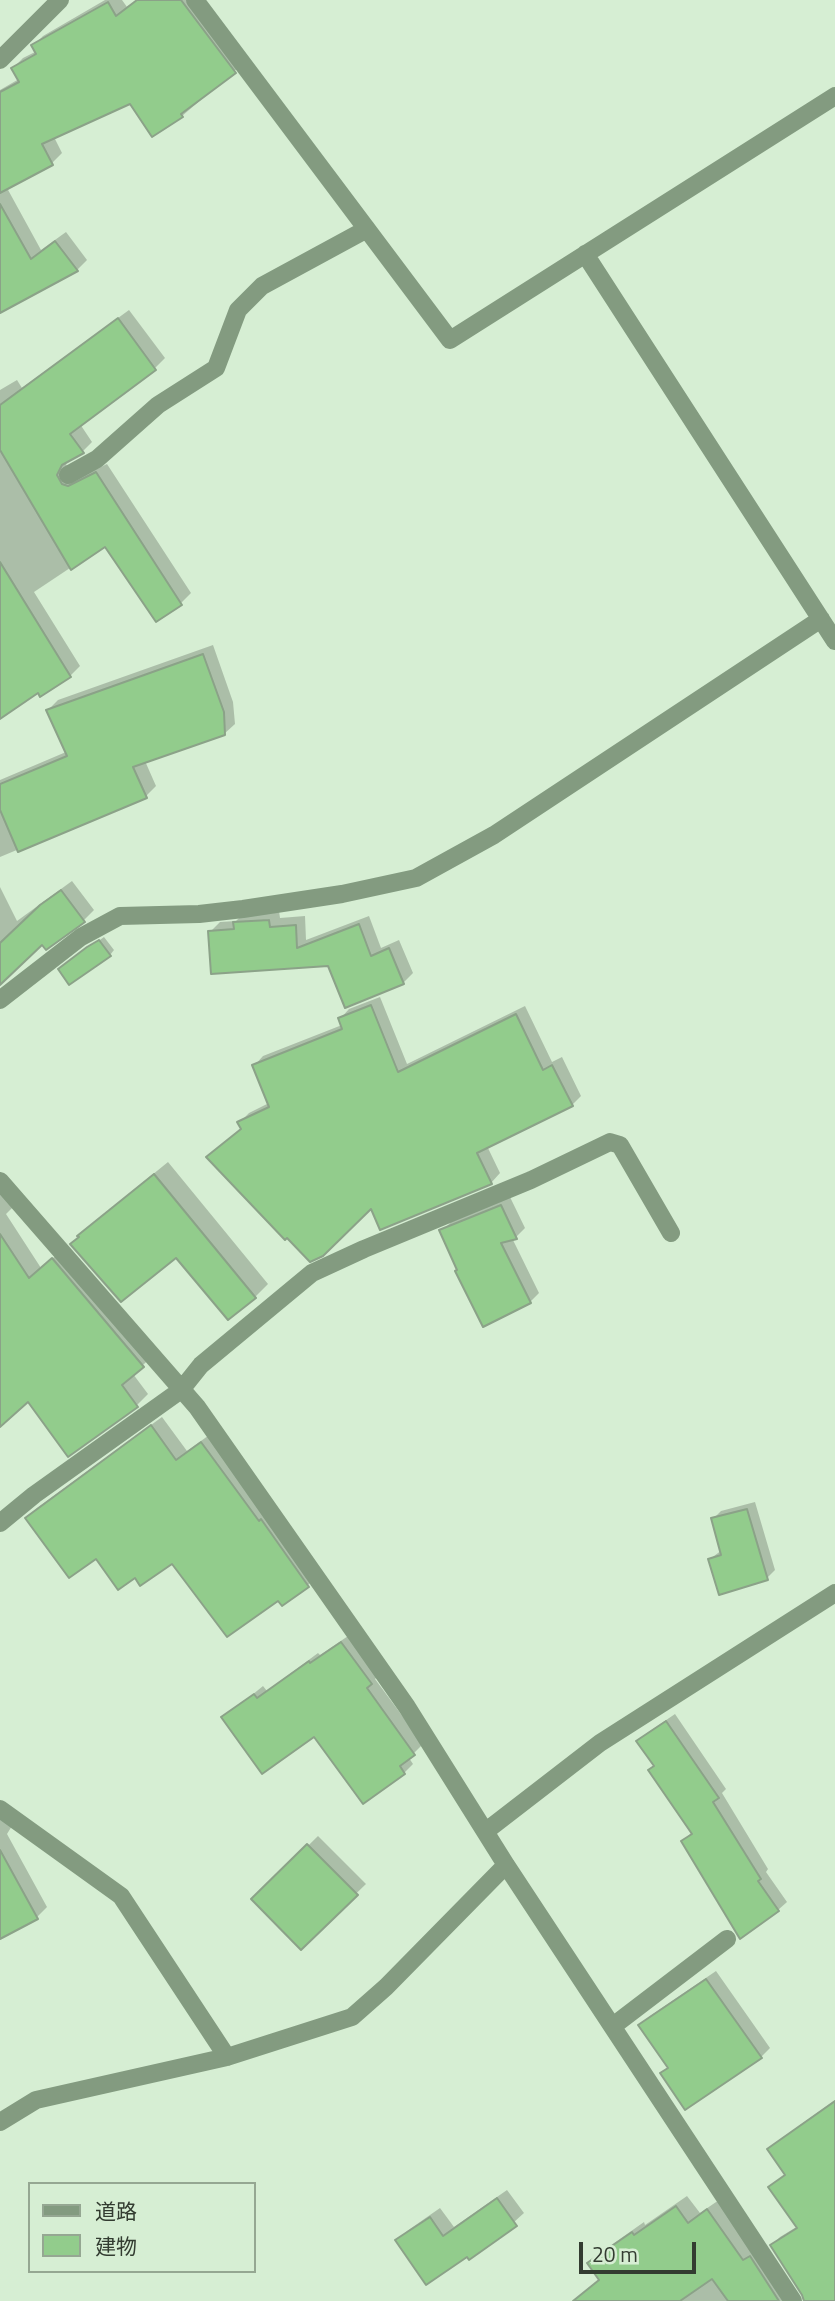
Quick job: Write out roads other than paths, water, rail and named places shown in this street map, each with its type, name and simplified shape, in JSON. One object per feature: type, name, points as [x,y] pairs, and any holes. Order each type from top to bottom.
[{"type":"street","points":[[0,61],[60,0]]},
{"type":"street","points":[[195,0],[450,340],[835,96]]},
{"type":"street","points":[[68,475],[97,459],[158,405],[216,369],[238,310],[262,286],[367,229]]},
{"type":"street","points":[[585,254],[835,641]]},
{"type":"street","points":[[0,1000],[81,937],[120,916],[199,914],[243,909],[342,894],[416,878],[494,835],[821,619]]},
{"type":"street","points":[[0,1523],[34,1495],[181,1390],[201,1365],[312,1273],[531,1180],[610,1142],[620,1146],[671,1233]]},
{"type":"street","points":[[0,1181],[204,1418],[407,1707],[506,1865],[793,2301]]},
{"type":"street","points":[[486,1831],[600,1743],[835,1593]]},
{"type":"street","points":[[0,1809],[121,1896],[227,2057]]},
{"type":"street","points":[[0,2122],[36,2100],[227,2057],[352,2017],[386,1987],[506,1865]]},
{"type":"street","points":[[613,2026],[727,1939]]}]
